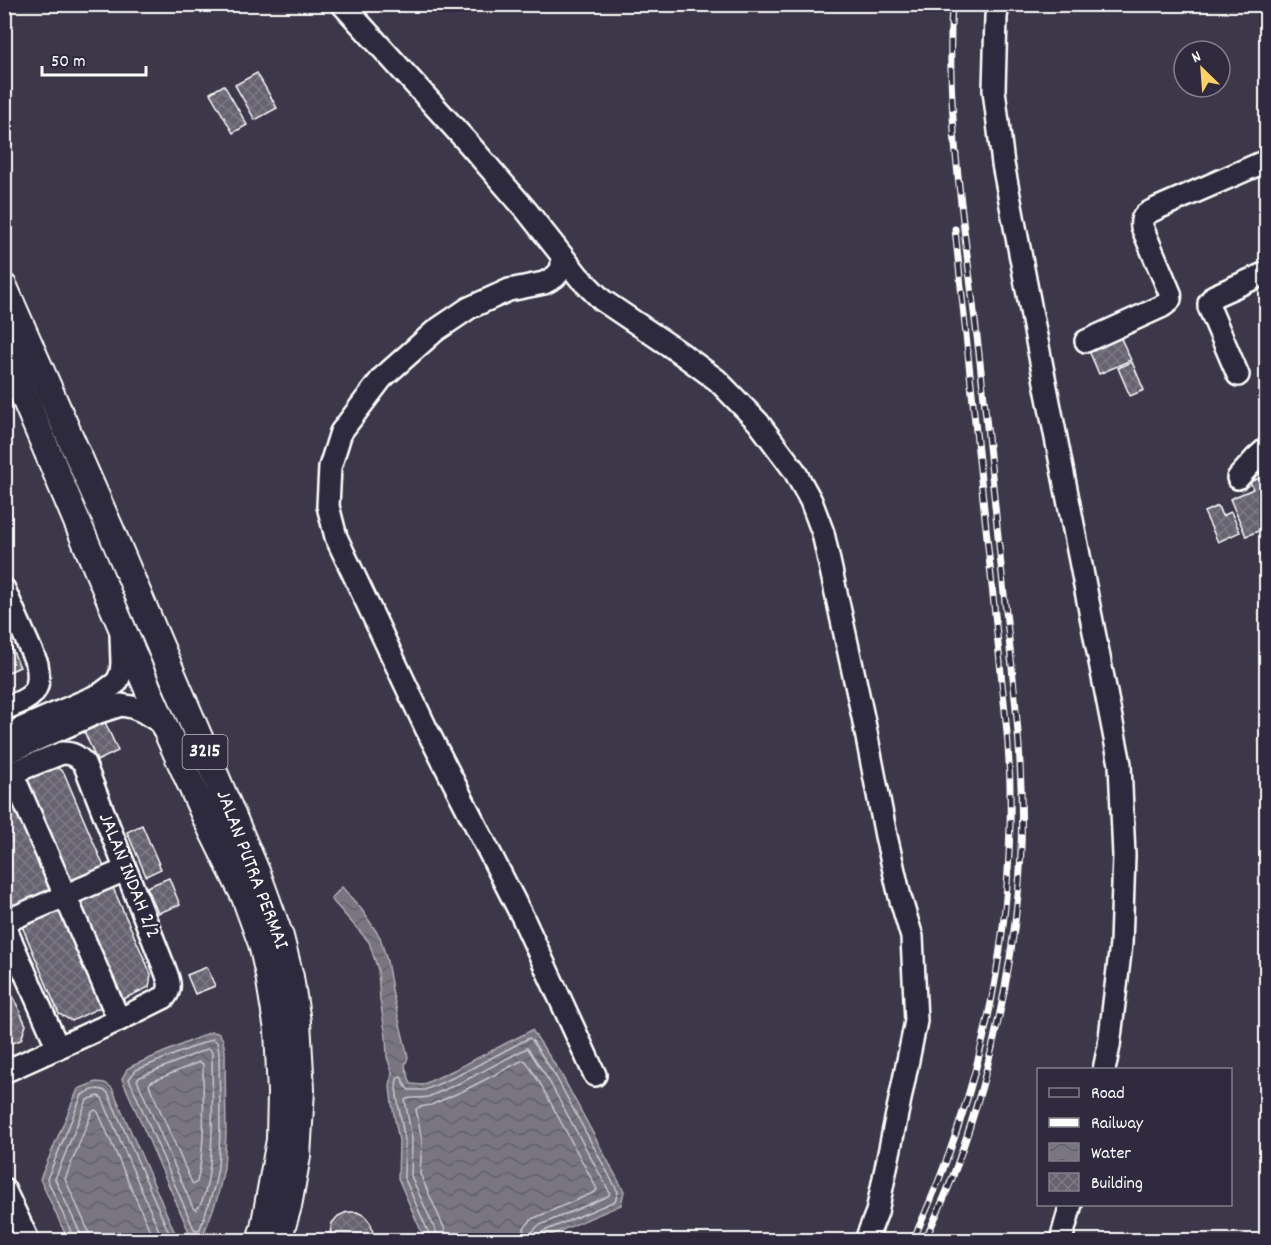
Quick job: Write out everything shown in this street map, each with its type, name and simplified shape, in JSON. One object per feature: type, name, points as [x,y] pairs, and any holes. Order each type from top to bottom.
[{"type":"main road","name":"JALAN PUTRA PERMAI","points":[[4,287],[258,876],[280,937],[290,977],[297,1022],[301,1090],[297,1156],[288,1206],[278,1240]]},
{"type":"main road","name":"JALAN PUTRA PERMAI","points":[[4,349],[165,725],[245,897],[262,944],[278,1030],[281,1092],[280,1140],[260,1240]]},
{"type":"street","points":[[342,4],[468,142],[579,277],[602,300],[717,380],[758,422],[795,470],[811,501],[823,533],[886,836],[912,937],[916,1021],[877,1212],[866,1240]]},
{"type":"street","points":[[998,4],[994,90],[1003,164],[1120,764],[1124,856],[1121,944],[1104,1068]]},
{"type":"street","points":[[1086,341],[1170,301],[1170,293],[1142,227],[1144,216],[1266,161]]},
{"type":"street","points":[[562,256],[562,270],[555,277],[544,283],[509,290],[469,308],[435,331],[382,378],[341,432],[330,467],[328,506],[336,537],[426,728],[523,918],[595,1075]]},
{"type":"street","points":[[1238,375],[1209,303],[1214,296],[1266,273]]},
{"type":"street","points":[[1238,478],[1266,449]]},
{"type":"street","points":[[4,588],[37,664],[40,677],[33,694],[24,701],[4,709]]},
{"type":"street","points":[[4,736],[101,694],[117,682],[122,663],[120,622]]},
{"type":"street","points":[[4,1072],[119,1020],[7,768],[99,712],[121,705],[142,711],[165,725]]},
{"type":"street","name":"JALAN INDAH 2/2","points":[[7,768],[62,753],[78,756],[84,763],[168,977],[169,991],[165,997],[119,1020]]},
{"type":"street","points":[[58,1048],[4,923],[126,870]]},
{"type":"street","points":[[4,1189],[28,1240]]},
{"type":"street","points":[[1061,1240],[1070,1206]]},
{"type":"water","points":[[342,887],[362,910],[380,937],[408,1057],[405,1066],[411,1084],[422,1085],[532,1030],[561,1074],[624,1191],[621,1205],[539,1240],[425,1240],[398,1178],[399,1141],[392,1104],[390,1087],[392,1072],[387,1057],[378,970],[369,942],[331,899]]},
{"type":"water","points":[[211,1032],[219,1033],[225,1051],[224,1168],[217,1199],[204,1233],[193,1238],[122,1079],[127,1069],[132,1066]]},
{"type":"water","points":[[96,1082],[105,1083],[112,1088],[178,1240],[68,1240],[40,1179],[78,1089]]},
{"type":"building","points":[[257,73],[277,108],[255,120],[235,85]]},
{"type":"building","points":[[224,85],[247,125],[233,133],[210,93]]},
{"type":"building","points":[[1118,332],[1131,360],[1099,374],[1087,346]]},
{"type":"building","points":[[1132,362],[1144,390],[1130,396],[1118,368]]},
{"type":"building","points":[[1266,475],[1266,528],[1246,536],[1230,499],[1253,489],[1250,482]]},
{"type":"building","points":[[1218,506],[1222,516],[1231,512],[1240,532],[1218,542],[1204,512]]},
{"type":"building","points":[[4,631],[20,667],[4,674]]},
{"type":"building","points":[[105,722],[118,751],[97,761],[84,731]]},
{"type":"building","points":[[54,765],[64,773],[104,867],[66,884],[20,780]]},
{"type":"building","points":[[9,784],[56,889],[14,908],[4,887],[4,786]]},
{"type":"building","points":[[142,825],[161,869],[146,876],[127,832]]},
{"type":"building","points":[[169,878],[180,905],[158,913],[147,887]]},
{"type":"building","points":[[110,881],[151,974],[149,987],[117,1002],[74,896]]},
{"type":"building","points":[[61,902],[105,1005],[72,1021],[59,1014],[19,919]]},
{"type":"building","points":[[207,967],[215,986],[195,994],[187,975]]},
{"type":"building","points":[[4,976],[26,1025],[21,1040],[4,1046]]},
{"type":"building","points":[[4,1204],[21,1240],[4,1240]]},
{"type":"building","points":[[347,1212],[357,1212],[365,1216],[371,1224],[373,1233],[371,1240],[331,1240],[332,1223],[338,1216]]},
{"type":"railway","points":[[925,1240],[950,1184],[968,1132],[996,1032],[1014,929],[1022,819],[1019,744],[1012,669],[956,158],[951,82],[952,4]]},
{"type":"railway","points":[[913,1240],[935,1191],[953,1141],[970,1090],[983,1038],[1002,932],[1010,825],[1006,725],[955,229]]}]
